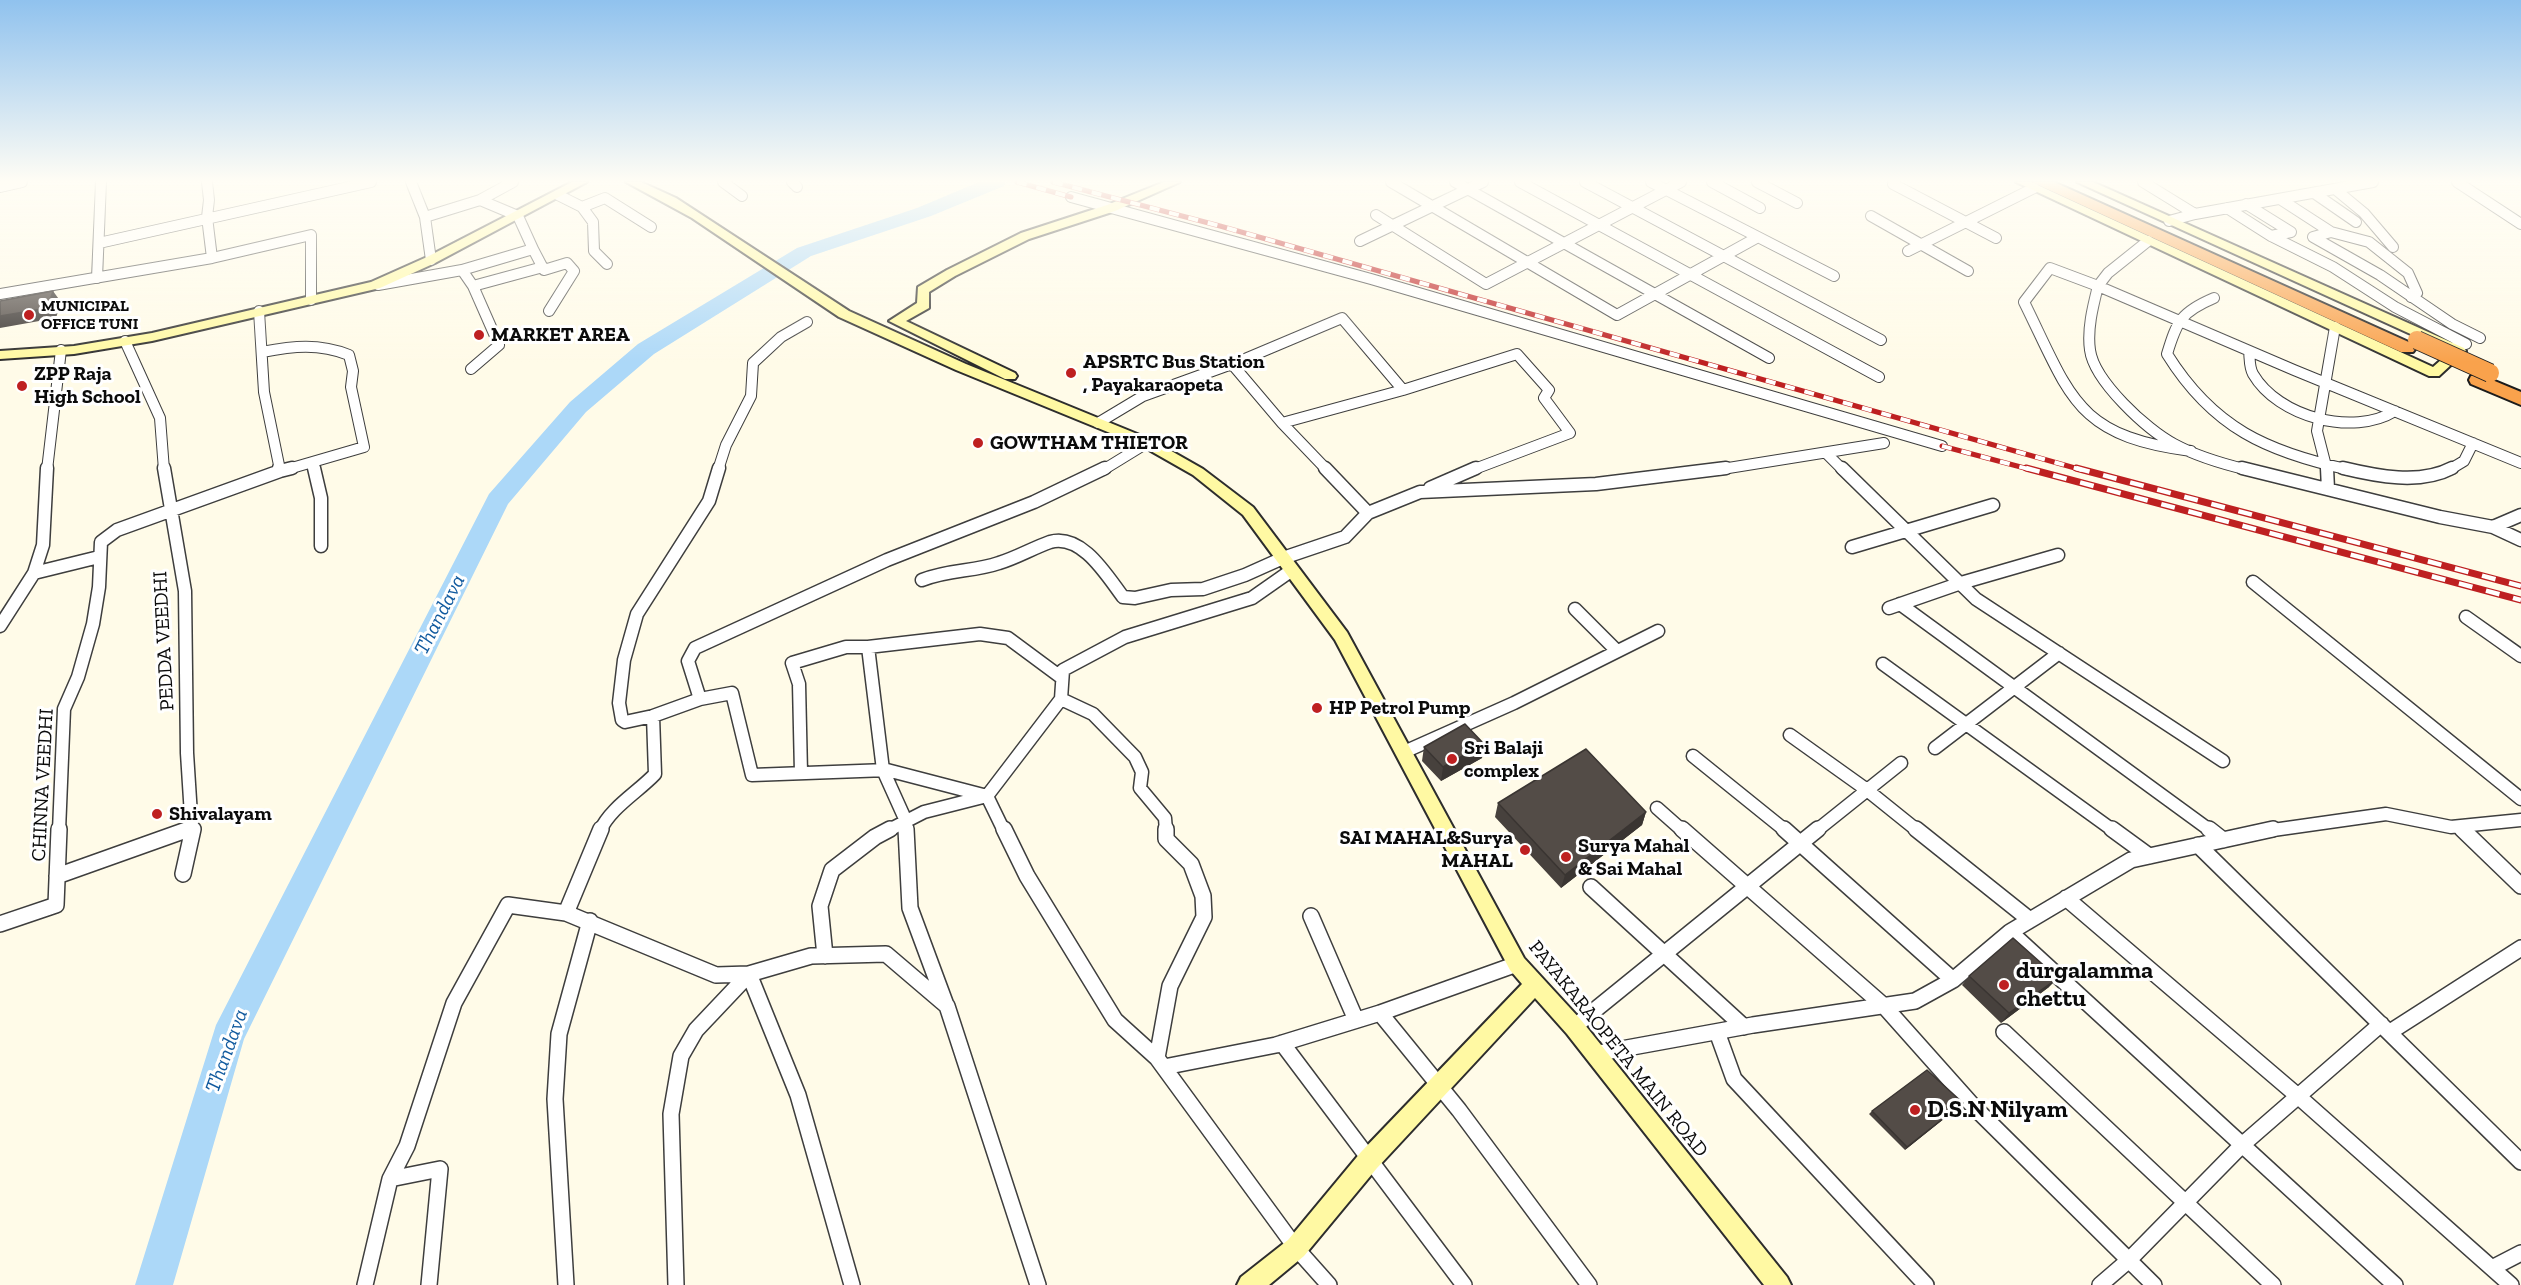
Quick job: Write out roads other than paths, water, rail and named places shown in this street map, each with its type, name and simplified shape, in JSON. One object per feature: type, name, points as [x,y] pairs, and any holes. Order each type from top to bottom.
[{"type":"highway","points":[[2171,242],[2484,376],[2521,387]]},
{"type":"highway","points":[[2193,242],[2412,344]]},
{"type":"highway","points":[[2484,376],[2521,399]]},
{"type":"street","points":[[97,278],[99,243],[103,242]]},
{"type":"street","points":[[210,242],[212,258]]},
{"type":"street","points":[[0,294],[212,258],[281,242]]},
{"type":"street","points":[[311,242],[311,300]]},
{"type":"street","points":[[428,242],[431,260]]},
{"type":"street","points":[[375,285],[467,242]]},
{"type":"street","points":[[530,242],[544,270],[567,263],[574,271],[549,311]]},
{"type":"street","points":[[594,242],[594,251],[607,264]]},
{"type":"street","name":"PAYAKARAOPETA MAIN ROAD","points":[[737,242],[841,311],[1007,386],[1147,443],[1198,472],[1248,511],[1341,636],[1517,964],[1574,1027],[1779,1285]]},
{"type":"street","points":[[1007,386],[1011,376],[896,321],[924,305],[923,290],[951,273],[1013,242]]},
{"type":"street","points":[[1235,242],[1371,279],[1942,446]]},
{"type":"street","points":[[1419,242],[1486,284],[1563,243],[1769,358]]},
{"type":"street","points":[[1492,242],[1617,315],[1749,242]]},
{"type":"street","points":[[1630,242],[1879,377]]},
{"type":"street","points":[[1698,242],[1881,340]]},
{"type":"street","points":[[1768,242],[1834,276]]},
{"type":"street","points":[[1917,242],[1968,271]]},
{"type":"street","points":[[1908,252],[1928,242]]},
{"type":"street","points":[[2147,242],[2108,273],[2098,286],[2091,316],[2090,351],[2104,381],[2131,412],[2173,444],[2228,465],[2440,517],[2493,527],[2521,540]]},
{"type":"street","points":[[2150,242],[2434,373],[2459,351],[2216,242]]},
{"type":"street","points":[[2283,242],[2333,267],[2395,307],[2466,344],[2454,347]]},
{"type":"street","points":[[2322,242],[2380,275],[2452,324],[2480,338]]},
{"type":"street","points":[[2369,242],[2408,273],[2417,293],[2411,297]]},
{"type":"street","points":[[2389,242],[2393,247]]},
{"type":"street","points":[[0,355],[62,350],[152,337],[375,285],[462,270],[533,249]]},
{"type":"street","points":[[473,286],[543,267]]},
{"type":"street","points":[[2191,451],[2161,447],[2120,435],[2091,419],[2080,407],[2061,377],[2024,302],[2050,268],[2521,463]]},
{"type":"street","points":[[462,270],[473,286],[499,345],[471,369]]},
{"type":"street","points":[[2214,298],[2188,308],[2177,320],[2167,354],[2183,380],[2217,415],[2253,439],[2291,455],[2340,469],[2402,476],[2440,475],[2463,462],[2473,443]]},
{"type":"street","points":[[259,311],[264,392],[280,471]]},
{"type":"street","points":[[1098,423],[1143,396],[1232,364],[1342,318],[1403,390]]},
{"type":"street","points":[[807,322],[781,337],[753,363],[751,396],[726,445],[709,501],[637,614],[624,660],[619,703],[622,720],[625,722],[653,716],[700,699],[732,693],[752,775],[883,770],[987,796],[1027,876],[1115,1020],[1161,1062],[1296,1248],[1329,1285]]},
{"type":"street","points":[[2328,489],[2327,465],[2317,431],[2335,327]]},
{"type":"street","name":"PEDDA VEEDHI","points":[[125,341],[160,418],[163,465],[185,591],[187,753],[193,828],[183,874]]},
{"type":"street","points":[[34,573],[99,557],[101,542],[117,530],[280,471],[313,464],[364,447],[351,387],[353,371],[349,355],[330,346],[314,345],[262,352]]},
{"type":"street","points":[[0,626],[34,573],[43,545],[47,465],[62,350]]},
{"type":"street","points":[[2250,351],[2252,373],[2264,387],[2285,403],[2320,420],[2356,422],[2379,419],[2396,411]]},
{"type":"street","points":[[921,580],[942,572],[997,564],[1051,542],[1063,540],[1090,554],[1122,597],[1136,598],[1171,590],[1203,589],[1287,564],[1345,537],[1368,513],[1503,457],[1570,433],[1544,398],[1549,390],[1517,354],[1403,390],[1282,423]]},
{"type":"street","points":[[1232,364],[1282,423],[1368,513]]},
{"type":"street","points":[[700,699],[688,661],[695,648],[915,548],[1046,499],[1117,464],[1147,443]]},
{"type":"street","points":[[1420,492],[1596,484],[1709,471],[1884,443]]},
{"type":"street","points":[[1826,453],[1976,599],[2223,761]]},
{"type":"street","points":[[313,464],[321,498],[321,546]]},
{"type":"street","points":[[1852,547],[1993,505]]},
{"type":"street","points":[[2493,527],[2521,514]]},
{"type":"street","points":[[2058,555],[1961,583],[1894,606],[2013,688],[2223,840]]},
{"type":"street","name":"CHINNA VEEDHI","points":[[0,924],[56,905],[64,709],[78,677],[93,624],[99,587],[99,557]]},
{"type":"street","points":[[825,956],[820,906],[832,870],[875,837],[924,812],[987,796],[1061,699],[1063,670],[1125,637],[1252,598],[1287,564]]},
{"type":"street","points":[[2253,582],[2521,799]]},
{"type":"street","points":[[1575,609],[1617,651]]},
{"type":"street","points":[[2466,617],[2521,656]]},
{"type":"street","points":[[1404,752],[1514,703],[1658,631]]},
{"type":"street","points":[[801,773],[799,684],[792,663],[846,647],[868,647],[980,634],[1008,638],[1062,678]]},
{"type":"street","points":[[868,647],[883,770],[906,821],[910,908],[947,1006],[1038,1285]]},
{"type":"street","points":[[1935,748],[2059,653]]},
{"type":"street","points":[[1883,664],[2149,856]]},
{"type":"street","points":[[1061,699],[1094,714],[1135,758],[1142,772],[1140,788],[1166,818],[1166,838],[1191,864],[1203,896],[1204,917],[1170,986],[1161,1062]]},
{"type":"street","points":[[566,913],[605,819],[640,790],[655,774],[653,716]]},
{"type":"street","points":[[1790,735],[1867,790],[2030,920]]},
{"type":"street","points":[[1693,756],[1801,843],[1953,980]]},
{"type":"street","points":[[1574,1027],[1664,952],[1901,763]]},
{"type":"street","points":[[1657,808],[1884,1006],[1974,1107],[2154,1285]]},
{"type":"street","points":[[1594,1054],[1744,1027],[1915,1001],[1953,980],[2010,932],[2131,860],[2289,826],[2386,814],[2459,827],[2521,820]]},
{"type":"street","points":[[2459,827],[2521,886]]},
{"type":"street","points":[[57,876],[193,828]]},
{"type":"street","points":[[2198,845],[2521,1162]]},
{"type":"street","points":[[1592,887],[1744,1027]]},
{"type":"street","points":[[2066,898],[2299,1097],[2511,1285]]},
{"type":"street","points":[[365,1285],[390,1179],[407,1146],[454,1003],[508,905],[566,913],[590,921],[716,975],[749,974],[811,956],[886,954],[947,1006]]},
{"type":"street","points":[[1311,916],[1356,1020]]},
{"type":"street","points":[[566,1285],[555,1099],[559,1034],[590,921]]},
{"type":"street","points":[[2010,932],[2395,1285]]},
{"type":"street","points":[[2100,1285],[2129,1260],[2242,1145],[2299,1097],[2386,1028],[2521,948]]},
{"type":"street","points":[[1161,1062],[1282,1043],[1380,1013],[1517,964]]},
{"type":"street","points":[[676,1285],[671,1114],[681,1056],[696,1030],[749,974]]},
{"type":"street","points":[[749,974],[798,1095],[852,1285]]},
{"type":"street","points":[[1249,1285],[1296,1248],[1370,1160],[1534,985]]},
{"type":"street","points":[[1380,1013],[1467,1119],[1589,1285]]},
{"type":"street","points":[[1717,1032],[1734,1079],[1926,1285]]},
{"type":"street","points":[[2004,1032],[2273,1285]]},
{"type":"street","points":[[1282,1043],[1464,1285]]},
{"type":"street","points":[[390,1179],[440,1169],[429,1285]]},
{"type":"street","points":[[2492,1268],[2521,1253]]},
{"type":"waterway","name":"Thandava","points":[[154,1285],[228,1036],[498,500],[578,407],[646,349],[804,252],[834,242]]},
{"type":"railway","points":[[1276,242],[2082,470]]},
{"type":"railway","points":[[1942,446],[2032,470]]},
{"type":"railway","points":[[2026,468],[2521,600]]},
{"type":"railway","points":[[2076,468],[2521,586]]},
{"type":"place","name":"MUNICIPAL OFFICE TUNI","points":[[29,315]]},
{"type":"place","name":"MARKET AREA","points":[[479,335]]},
{"type":"place","name":"APSRTC Bus Station , Payakaraopeta","points":[[1071,373]]},
{"type":"place","name":"ZPP Raja High School","points":[[22,386]]},
{"type":"place","name":"GOWTHAM THIETOR","points":[[978,443]]},
{"type":"place","name":"HP Petrol Pump","points":[[1317,708]]},
{"type":"place","name":"Sri Balaji complex","points":[[1452,759]]},
{"type":"place","name":"Shivalayam","points":[[157,814]]},
{"type":"place","name":"SAI MAHAL&Surya MAHAL","points":[[1525,850]]},
{"type":"place","name":"Surya Mahal & Sai Mahal","points":[[1566,857]]},
{"type":"place","name":"durgalamma chettu","points":[[2004,985]]},
{"type":"place","name":"D.S.N Nilyam","points":[[1915,1110]]}]
